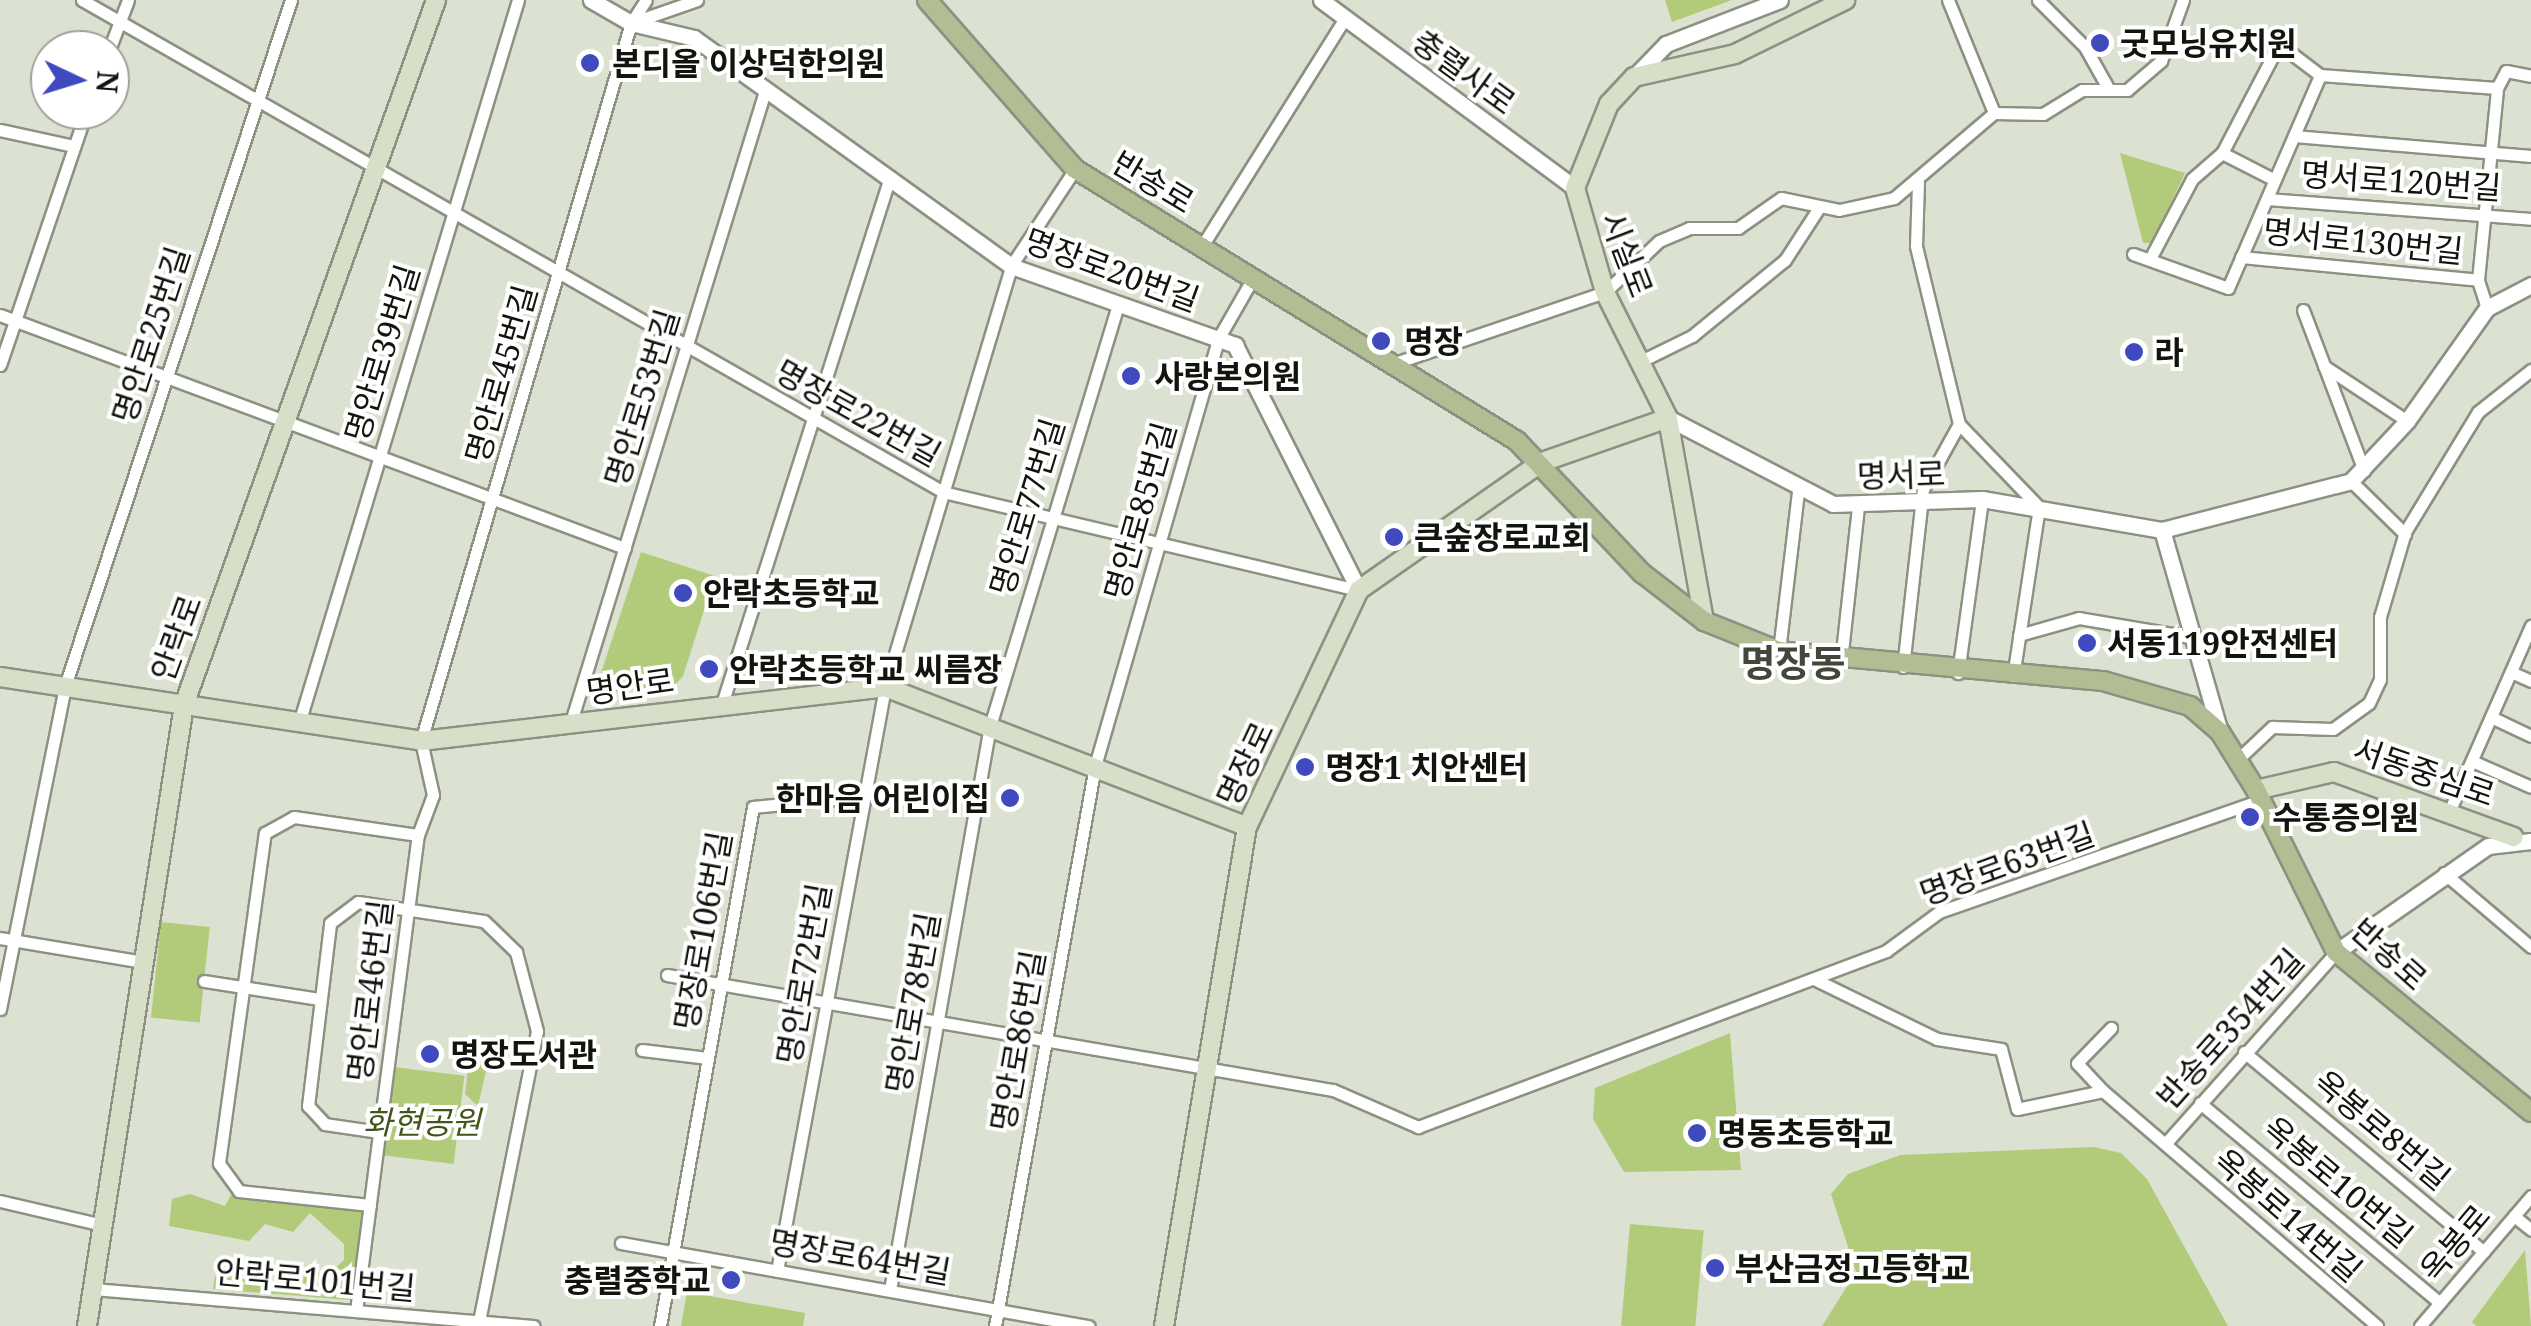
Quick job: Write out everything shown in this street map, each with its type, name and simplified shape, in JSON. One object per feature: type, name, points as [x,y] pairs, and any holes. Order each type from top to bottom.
[{"type":"main road","name":"안락로","points":[[87,1326],[184,705],[436,0]]},
{"type":"main road","name":"반송로","points":[[927,0],[1075,170],[1392,364],[1542,462],[1642,573],[1704,621],[1779,651],[1841,661],[2160,691],[2220,732],[2258,795],[2336,952],[2531,1112]]},
{"type":"main road","points":[[1634,77],[1735,54],[1845,0]]},
{"type":"main road","name":"시실로","points":[[1634,77],[1609,104],[1575,188],[1605,292],[1668,418],[1704,621]]},
{"type":"main road","name":"명장로","points":[[1164,1326],[1247,827],[1359,590],[1542,462],[1668,418]]},
{"type":"main road","name":"명안로","points":[[0,677],[421,741],[885,687],[1247,827]]},
{"type":"main road","name":"서동중심로","points":[[2258,795],[2328,771],[2522,839]]},
{"type":"street","name":"명장로22번길","points":[[82,0],[560,272],[686,349],[943,492],[1359,590]]},
{"type":"street","points":[[117,30],[128,0]]},
{"type":"street","name":"명안로25번길","points":[[0,1009],[64,686],[291,0]]},
{"type":"street","name":"명안로39번길","points":[[299,723],[518,0]]},
{"type":"street","name":"명장로20번길","points":[[591,0],[631,23],[694,38],[1012,266],[1236,345],[1359,590]]},
{"type":"street","name":"명안로45번길","points":[[421,741],[631,23],[646,0]]},
{"type":"street","points":[[631,23],[697,0]]},
{"type":"street","name":"충렬사로","points":[[1320,0],[1575,188]]},
{"type":"street","points":[[1634,77],[1666,44],[1780,0]]},
{"type":"street","points":[[1948,0],[1994,113]]},
{"type":"street","points":[[2038,0],[2085,47],[2108,88]]},
{"type":"street","points":[[1392,364],[1605,292],[1659,241],[1689,228],[1738,228],[1781,198],[1818,210],[1866,208],[1918,182],[1994,113],[2052,112],[2082,90],[2127,90],[2161,61],[2182,0]]},
{"type":"street","points":[[1202,246],[1345,18]]},
{"type":"street","points":[[2152,255],[2192,178],[2222,153],[2279,44],[2320,75],[2497,88],[2506,71],[2531,76]]},
{"type":"street","points":[[2133,254],[2152,255],[2228,288],[2320,75]]},
{"type":"street","name":"명안로53번길","points":[[570,724],[766,88]]},
{"type":"street","name":"명서로130번길","points":[[2487,308],[2478,280],[2497,88]]},
{"type":"street","points":[[0,130],[74,146]]},
{"type":"street","points":[[0,364],[6,317],[80,130]]},
{"type":"street","points":[[2294,136],[2531,156]]},
{"type":"street","points":[[2222,153],[2274,180]]},
{"type":"street","name":"명안로72번길","points":[[777,1271],[885,687],[1012,266],[1075,170]]},
{"type":"street","points":[[722,704],[890,177]]},
{"type":"street","points":[[1902,667],[1922,502],[1959,424],[1916,246],[1918,182]]},
{"type":"street","name":"명서로120번길","points":[[2267,198],[2531,219]]},
{"type":"street","points":[[1641,361],[1692,336],[1785,260],[1818,210]]},
{"type":"street","name":"명서로130번길","points":[[2241,257],[2478,280]]},
{"type":"street","name":"명안로85번길","points":[[1095,766],[1218,339],[1253,278]]},
{"type":"street","points":[[2358,476],[2407,422],[2487,308],[2531,285]]},
{"type":"street","name":"명안로77번길","points":[[990,726],[1118,304]]},
{"type":"street","points":[[2303,310],[2358,476],[2405,534]]},
{"type":"street","points":[[6,317],[624,548]]},
{"type":"street","points":[[2324,366],[2407,422]]},
{"type":"street","points":[[2236,761],[2272,727],[2333,730],[2369,703],[2380,678],[2380,617],[2405,534],[2478,412],[2531,370]]},
{"type":"street","name":"명서로","points":[[1668,418],[1708,432],[1798,491],[1858,506],[1982,499],[2162,530],[2358,476]]},
{"type":"street","name":"명서로","points":[[1959,424],[2039,507]]},
{"type":"street","points":[[1779,651],[1798,491]]},
{"type":"street","points":[[1958,673],[1982,499]]},
{"type":"street","points":[[1841,661],[1858,506]]},
{"type":"street","points":[[2013,677],[2039,507]]},
{"type":"street","points":[[2162,530],[2220,732]]},
{"type":"street","points":[[2019,634],[2079,618],[2190,637]]},
{"type":"street","points":[[2448,814],[2530,628]]},
{"type":"street","points":[[2510,672],[2531,682]]},
{"type":"street","points":[[2491,717],[2531,736]]},
{"type":"street","name":"명안로78번길","points":[[890,1290],[990,726]]},
{"type":"street","name":"명안로46번길","points":[[356,1311],[418,835],[433,795],[421,741]]},
{"type":"street","points":[[2472,761],[2531,787]]},
{"type":"street","name":"명안로86번길","points":[[995,1326],[1095,766]]},
{"type":"street","name":"명장로63번길","points":[[667,975],[1333,1090],[1418,1127],[1557,1081],[1814,980],[1886,951],[1939,912],[2258,795]]},
{"type":"street","name":"명장로106번길","points":[[660,1326],[753,807],[865,796]]},
{"type":"street","points":[[370,1205],[240,1191],[221,1175],[262,841],[276,821],[418,835]]},
{"type":"street","name":"서동중심로","points":[[2336,952],[2444,872],[2522,839]]},
{"type":"street","points":[[2444,872],[2531,947]]},
{"type":"street","points":[[379,1132],[312,1118],[318,999],[338,911],[358,902],[484,920],[504,932],[537,1032],[479,1322]]},
{"type":"street","points":[[0,938],[144,962]]},
{"type":"street","name":"반송로354번길","points":[[2165,1144],[2336,952]]},
{"type":"street","points":[[1814,980],[1937,1039],[2001,1049],[2017,1109],[2103,1091]]},
{"type":"street","points":[[204,981],[318,999]]},
{"type":"street","name":"옥봉로14번길","points":[[2110,1028],[2077,1064],[2103,1091],[2377,1326]]},
{"type":"street","name":"명장로106번길","points":[[642,1050],[708,1058]]},
{"type":"street","name":"옥봉로8번길","points":[[2244,1052],[2484,1252]]},
{"type":"street","name":"옥봉로10번길","points":[[2200,1103],[2440,1302]]},
{"type":"street","name":"옥봉로","points":[[2420,1326],[2531,1196]]},
{"type":"street","points":[[0,1201],[103,1224]]},
{"type":"street","points":[[2514,1216],[2531,1230]]},
{"type":"street","name":"명장로64번길","points":[[621,1244],[1089,1326]]},
{"type":"street","name":"안락로101번길","points":[[93,1289],[533,1326]]},
{"type":"green space","points":[[1665,0],[1732,0],[1672,22]]},
{"type":"green space","points":[[2120,153],[2185,173],[2152,243],[2143,243]]},
{"type":"green space","points":[[641,552],[715,576],[683,676],[675,685],[594,694]]},
{"type":"green space","points":[[161,922],[210,927],[200,1023],[151,1017]]},
{"type":"green space","points":[[1730,1033],[1741,1170],[1624,1172],[1593,1119],[1595,1088]]},
{"type":"green space","points":[[471,1045],[491,1048],[478,1106],[465,1094]]},
{"type":"green space","name":"화현공원","points":[[394,1067],[464,1076],[454,1164],[383,1155]]},
{"type":"green space","points":[[2094,1147],[2121,1153],[2147,1179],[2228,1326],[1822,1326],[1856,1272],[1831,1194],[1848,1174],[1900,1155]]},
{"type":"green space","points":[[232,1193],[367,1206],[350,1300],[213,1289],[215,1277],[256,1273],[257,1285],[283,1287],[285,1276],[331,1272],[344,1260],[344,1244],[310,1213],[293,1232],[265,1224],[249,1241],[169,1226],[172,1199],[190,1194],[225,1206]]},
{"type":"green space","points":[[1630,1224],[1704,1230],[1695,1326],[1621,1326]]},
{"type":"green space","points":[[2525,1250],[2531,1326],[2476,1326],[2472,1322]]},
{"type":"green space","points":[[687,1292],[805,1313],[803,1326],[681,1326]]},
{"type":"place","name":"굿모닝유치원","points":[[2100,43]]},
{"type":"place","name":"본디올 이상덕한의원","points":[[590,63]]},
{"type":"place","name":"명장","points":[[1381,341]]},
{"type":"place","name":"라","points":[[2134,352]]},
{"type":"place","name":"사랑본의원","points":[[1131,376]]},
{"type":"place","name":"큰숲장로교회","points":[[1394,537]]},
{"type":"place","name":"안락초등학교","points":[[683,593]]},
{"type":"place","name":"서동119안전센터","points":[[2087,643]]},
{"type":"place","name":"안락초등학교 씨름장","points":[[709,669]]},
{"type":"place","name":"명장1 치안센터","points":[[1305,767]]},
{"type":"place","name":"한마음 어린이집","points":[[1010,798]]},
{"type":"place","name":"수통증의원","points":[[2250,817]]},
{"type":"place","name":"명장도서관","points":[[430,1054]]},
{"type":"place","name":"명동초등학교","points":[[1697,1133]]},
{"type":"place","name":"부산금정고등학교","points":[[1715,1268]]},
{"type":"place","name":"충렬중학교","points":[[731,1280]]},
{"type":"district","name":"명장동","points":[[1793,663]]}]
